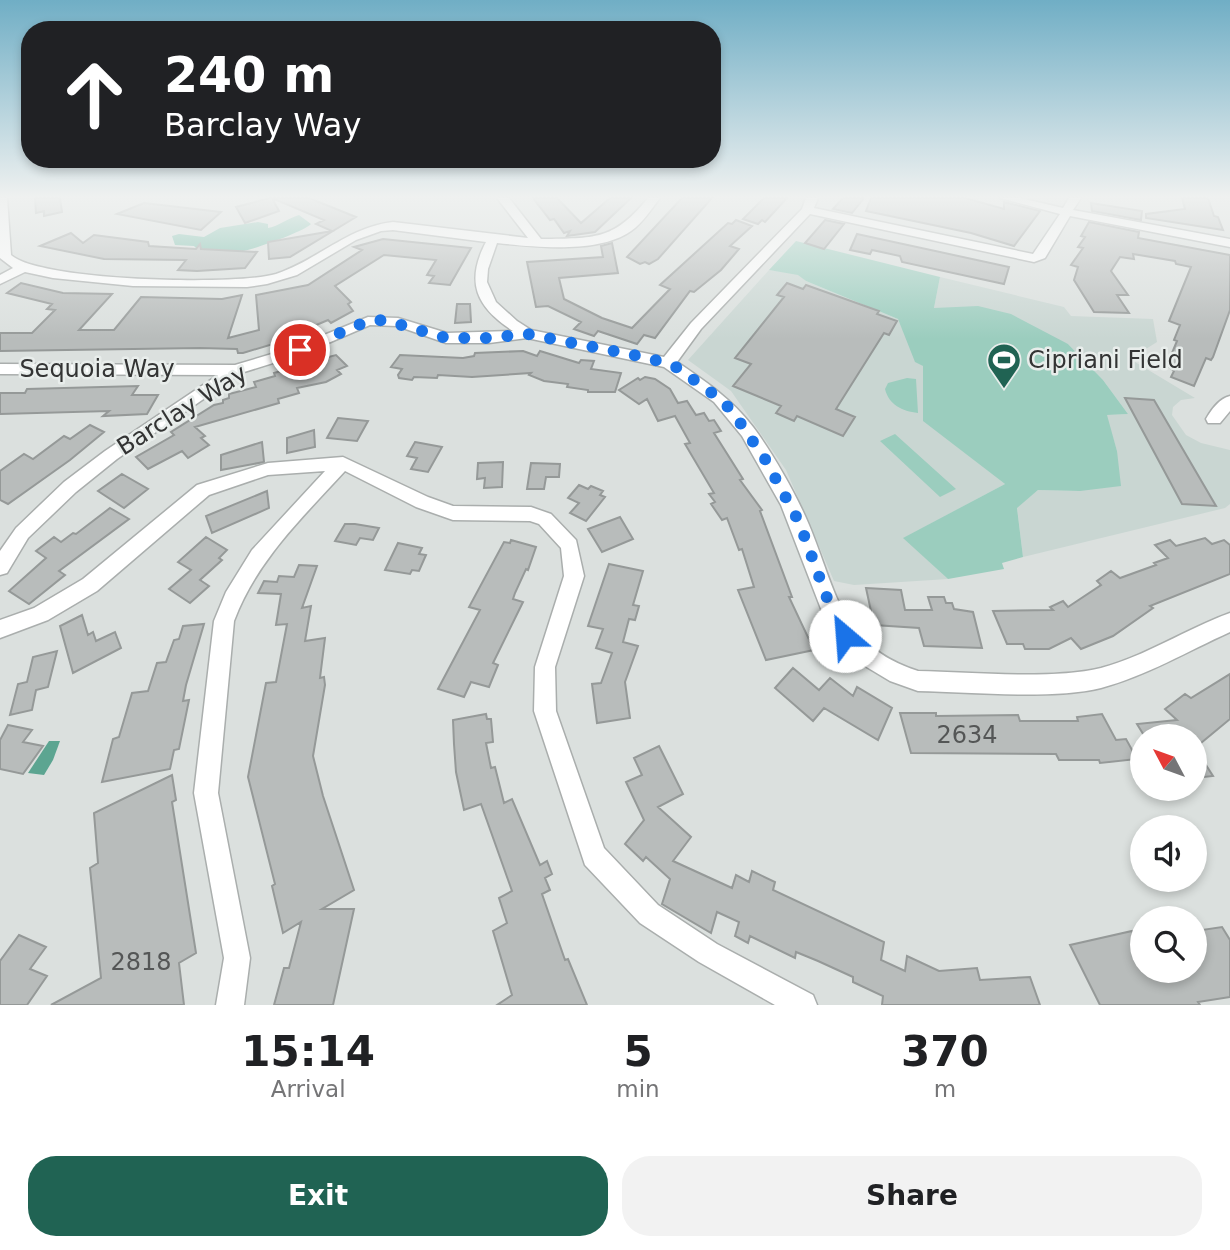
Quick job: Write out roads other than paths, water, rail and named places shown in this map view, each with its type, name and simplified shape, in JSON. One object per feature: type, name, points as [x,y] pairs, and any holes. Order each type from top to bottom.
[{"type":"street","points":[[1,245],[1,252],[7,261],[22,268],[97,279],[243,283],[295,271],[316,261],[339,245]]},
{"type":"street","points":[[490,245],[480,268],[488,304],[527,334],[667,363],[719,398],[740,421],[765,459],[799,522],[833,614],[845,636],[862,653],[897,674],[918,681],[1061,683],[1100,678],[1135,666],[1230,622]]},
{"type":"street","points":[[667,363],[696,326],[772,245]]},
{"type":"street","points":[[974,245],[1034,258],[1041,255],[1047,245]]},
{"type":"street","points":[[0,280],[22,268]]},
{"type":"street","name":"Barclay Way","points":[[0,567],[22,533],[70,487],[111,455],[236,370],[300,350],[368,321],[398,322],[446,338],[489,338],[527,334]]},
{"type":"street","name":"Sequoia Way","points":[[0,369],[236,370]]},
{"type":"street","points":[[1214,419],[1230,401]]},
{"type":"street","points":[[230,1005],[237,958],[206,793],[224,621],[232,597],[252,560],[343,463]]},
{"type":"street","points":[[0,629],[41,614],[90,585],[203,490],[268,469],[343,463],[422,502],[453,513],[531,514],[545,519],[570,545],[574,576],[545,667],[545,710],[594,856],[649,914],[708,953],[803,1005]]},
{"type":"place","name":"Cipriani Field","points":[[1004,390]]}]
